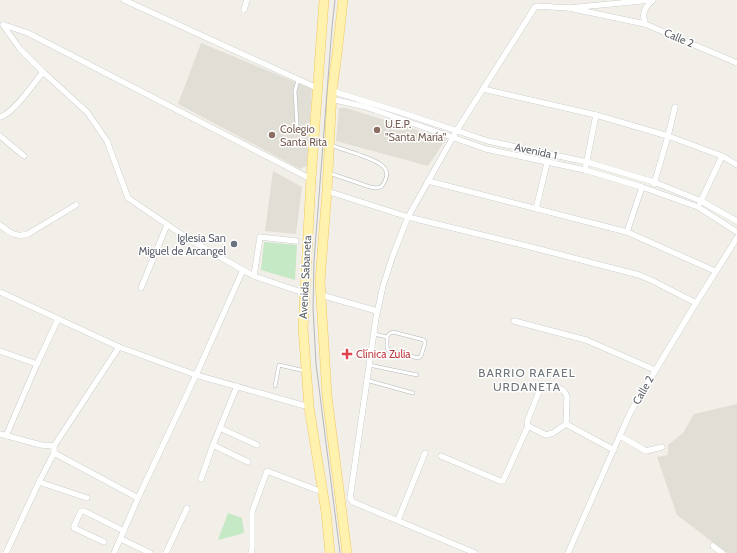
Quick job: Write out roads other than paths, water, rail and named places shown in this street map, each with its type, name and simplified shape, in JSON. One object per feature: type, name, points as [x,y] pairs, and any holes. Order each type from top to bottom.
[{"type":"main road","name":"Avenida Sabaneta","points":[[324,0],[311,179],[303,328],[309,407],[330,553]]},
{"type":"main road","name":"Avenida Sabaneta","points":[[343,0],[331,95],[320,282],[328,396],[347,553]]},
{"type":"street","points":[[124,0],[317,88]]},
{"type":"street","points":[[244,10],[247,0]]},
{"type":"street","points":[[475,553],[353,502],[350,498],[366,380],[377,311],[383,286],[408,217],[457,130],[535,6],[569,8],[652,0]]},
{"type":"street","points":[[646,24],[643,18],[644,11],[652,0]]},
{"type":"street","name":"Calle 2","points":[[569,8],[646,24],[737,63]]},
{"type":"street","points":[[2,24],[20,49],[87,112],[107,141],[128,198],[187,238],[254,276],[304,293]]},
{"type":"street","points":[[2,24],[28,33],[311,179]]},
{"type":"street","points":[[0,117],[4,116],[18,103],[43,72]]},
{"type":"street","points":[[483,89],[596,115],[668,136],[722,156],[737,165]]},
{"type":"street","points":[[331,95],[486,149],[585,170],[652,190],[698,207],[737,232]]},
{"type":"street","name":"Avenida 1","points":[[331,95],[488,140],[587,162],[654,182],[701,201],[737,221]]},
{"type":"street","points":[[652,190],[675,107]]},
{"type":"street","points":[[585,170],[596,115]]},
{"type":"street","points":[[0,136],[24,156]]},
{"type":"street","points":[[522,157],[523,148]]},
{"type":"street","points":[[698,207],[722,156]]},
{"type":"street","points":[[536,209],[547,162]]},
{"type":"street","points":[[428,181],[627,232],[715,272]]},
{"type":"street","points":[[627,232],[642,187]]},
{"type":"street","points":[[326,191],[408,217],[639,275],[696,303]]},
{"type":"street","points":[[0,225],[12,234],[22,236],[28,234],[76,205]]},
{"type":"street","points":[[142,288],[167,225]]},
{"type":"street","points":[[254,276],[260,237],[296,241]]},
{"type":"street","name":"Calle 2","points":[[568,553],[631,411],[737,238]]},
{"type":"street","points":[[114,553],[243,270]]},
{"type":"street","points":[[0,292],[119,346],[196,375],[309,407]]},
{"type":"street","points":[[321,296],[377,311]]},
{"type":"street","points":[[58,319],[3,435],[54,450],[138,498]]},
{"type":"street","points":[[514,321],[586,340],[655,370]]},
{"type":"street","points":[[6,553],[54,450],[119,346]]},
{"type":"street","points":[[0,351],[37,364]]},
{"type":"street","points":[[441,456],[503,481],[528,426],[526,422],[540,389],[544,386],[549,385],[563,390],[566,394],[566,424]]},
{"type":"street","points":[[201,480],[213,445],[237,386]]},
{"type":"street","points":[[528,426],[546,435],[553,434],[566,424]]},
{"type":"street","points":[[566,424],[614,450]]},
{"type":"street","points":[[220,428],[257,445]]},
{"type":"street","points":[[620,436],[646,451],[662,447]]},
{"type":"street","points":[[213,445],[248,462]]},
{"type":"street","points":[[398,520],[425,452]]},
{"type":"street","points":[[251,553],[252,512],[267,471],[322,492]]},
{"type":"street","points":[[39,482],[87,498]]},
{"type":"street","points":[[166,553],[187,508]]},
{"type":"street","points":[[104,542],[74,528],[81,511],[84,511],[124,531]]},
{"type":"street","points":[[120,538],[150,553]]},
{"type":"street","points":[[713,546],[722,553]]},
{"type":"lane","points":[[297,125],[295,91],[298,80]]},
{"type":"lane","points":[[327,172],[376,188],[380,187],[386,178],[384,168],[376,160],[328,145]]},
{"type":"lane","points":[[393,332],[424,340],[425,342],[421,356],[418,358],[388,350],[386,347],[387,337],[393,332]]},
{"type":"lane","points":[[374,334],[387,337]]},
{"type":"lane","points":[[275,386],[279,365],[306,371]]},
{"type":"lane","points":[[369,365],[417,375]]},
{"type":"lane","points":[[366,380],[413,393]]},
{"type":"tram line","points":[[335,0],[314,261],[313,308],[316,364],[340,553]]},
{"type":"place","name":"U.E.P. \"Santa María\"","points":[[377,130]]},
{"type":"place","name":"Colegio Santa Rita","points":[[272,135]]},
{"type":"place","name":"Iglesia San Miguel de Arcangel","points":[[234,244]]},
{"type":"place","name":"Clínica Zulia","points":[[347,354]]},
{"type":"district","name":"BARRIO RAFAEL URDANETA","points":[[527,379]]}]
